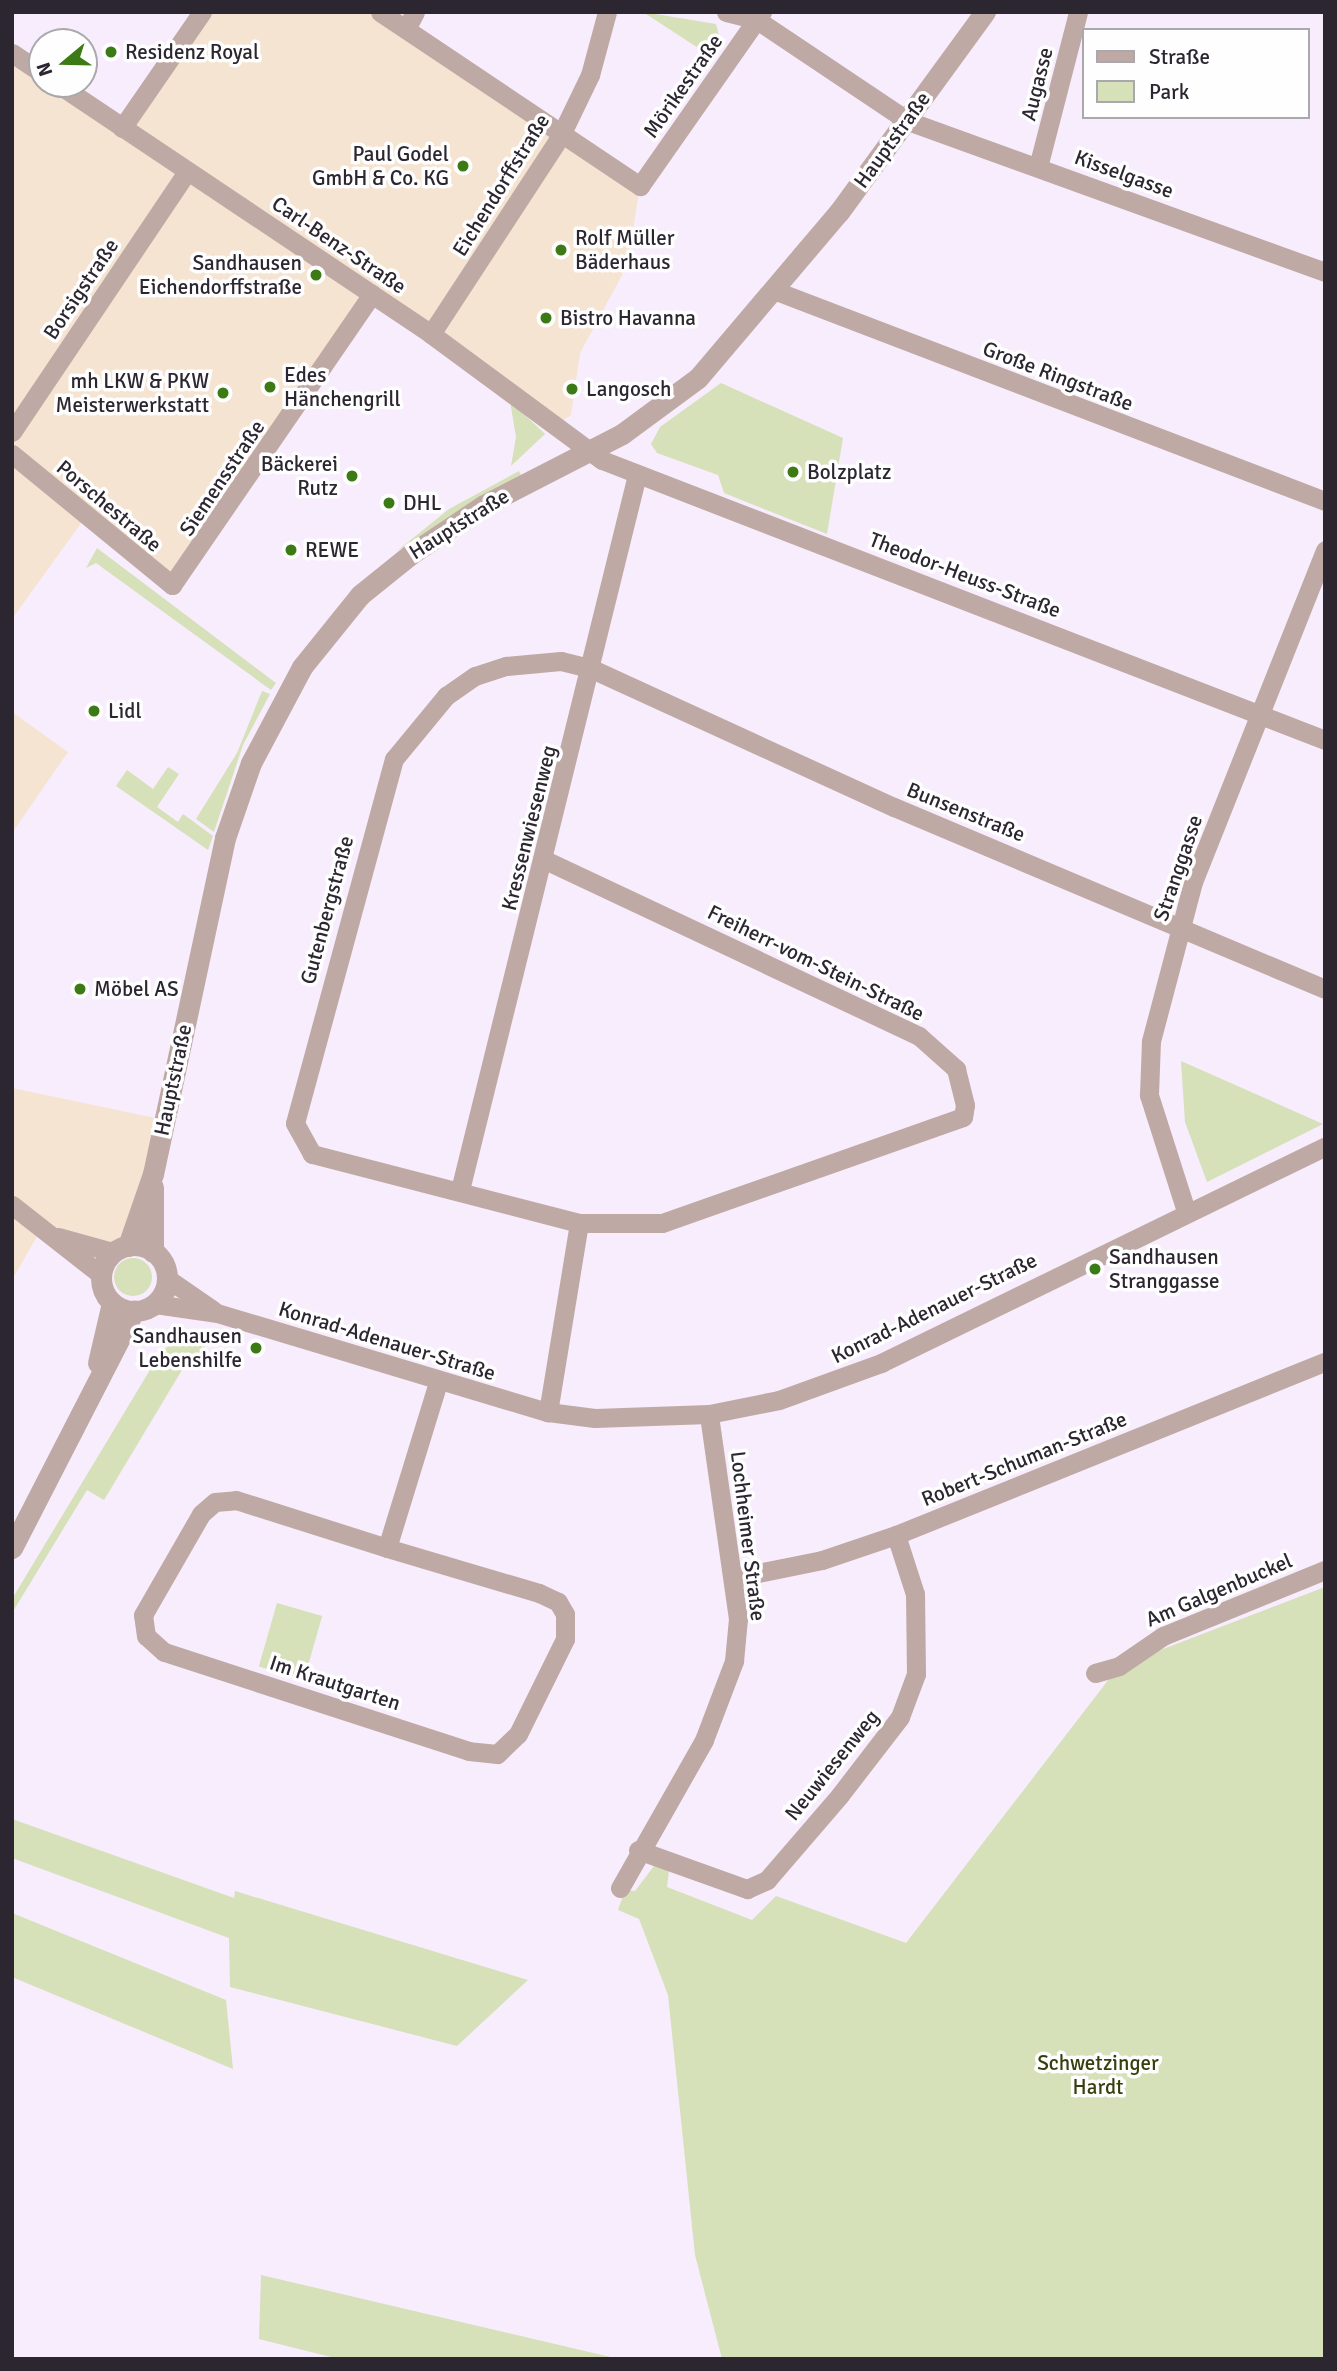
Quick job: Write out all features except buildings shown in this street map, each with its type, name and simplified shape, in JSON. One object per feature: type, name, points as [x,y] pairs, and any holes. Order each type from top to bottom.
[{"type":"street","points":[[122,128],[202,12]]},
{"type":"street","points":[[380,12],[410,21],[561,135]]},
{"type":"street","name":"Eichendorffstraße","points":[[431,334],[561,135],[590,75],[607,12]]},
{"type":"street","name":"Kisselgasse","points":[[726,12],[760,16],[908,121],[1325,272]]},
{"type":"street","name":"Hauptstraße","points":[[100,1274],[120,1249],[153,1174],[225,838],[284,696],[323,637],[376,580],[484,505],[590,452],[698,378],[776,291],[908,121],[985,12]]},
{"type":"street","name":"Augasse","points":[[1038,167],[1079,12]]},
{"type":"street","name":"Mörikestraße","points":[[561,135],[640,186],[760,16]]},
{"type":"street","points":[[12,53],[28,64]]},
{"type":"street","name":"Carl-Benz-Straße","points":[[78,98],[431,334],[590,452]]},
{"type":"street","name":"Borsigstraße","points":[[12,432],[187,172]]},
{"type":"street","name":"Große Ringstraße","points":[[776,291],[1325,501]]},
{"type":"street","name":"Siemensstraße","points":[[179,582],[372,294]]},
{"type":"street","name":"Theodor-Heuss-Straße","points":[[590,452],[637,475],[1325,740]]},
{"type":"street","name":"Porschestraße","points":[[12,454],[164,583],[179,582]]},
{"type":"street","name":"Kressenwiesenweg","points":[[460,1190],[593,669],[637,475]]},
{"type":"street","name":"Stranggasse","points":[[1186,1211],[1149,1095],[1151,1041],[1180,925],[1325,550]]},
{"type":"street","name":"Gutenbergstraße","points":[[460,1190],[312,1154],[295,1123],[385,780],[405,742],[433,708],[475,676],[538,661],[593,669]]},
{"type":"street","name":"Bunsenstraße","points":[[593,669],[894,807],[1180,925],[1325,989]]},
{"type":"street","name":"Freiherr-vom-Stein-Straße","points":[[460,1190],[579,1223],[662,1223],[963,1117],[965,1105],[956,1069],[919,1036],[545,860]]},
{"type":"street","name":"Konrad-Adenauer-Straße","points":[[155,1304],[217,1312],[438,1382],[548,1412],[595,1418],[709,1414],[779,1400],[881,1363],[1186,1211],[1325,1146]]},
{"type":"street","name":"Hauptstraße","points":[[153,1174],[153,1252],[167,1279]]},
{"type":"street","points":[[12,1205],[58,1237],[100,1274],[112,1303],[96,1374]]},
{"type":"street","points":[[548,1412],[579,1223]]},
{"type":"street","points":[[58,1237],[120,1249],[153,1252]]},
{"type":"street","points":[[112,1303],[134,1311],[155,1304],[167,1279]]},
{"type":"street","name":"Konrad-Adenauer-Straße","points":[[167,1279],[217,1312]]},
{"type":"street","points":[[12,1548],[53,1468],[96,1374],[134,1311]]},
{"type":"street","name":"Robert-Schuman-Straße","points":[[733,1578],[822,1560],[897,1535],[1325,1362]]},
{"type":"street","points":[[387,1548],[438,1382]]},
{"type":"street","name":"Lochheimer Straße","points":[[620,1888],[638,1850],[717,1713],[734,1661],[733,1578],[709,1414]]},
{"type":"street","name":"Im Krautgarten","points":[[236,1500],[387,1548],[540,1593],[558,1602],[565,1614],[565,1639],[518,1734],[497,1754],[469,1751],[164,1652],[146,1636],[149,1604],[201,1514],[215,1502],[236,1500]]},
{"type":"street","name":"Neuwiesenweg","points":[[638,1850],[747,1889],[767,1880],[840,1795],[900,1717],[916,1674],[915,1594],[897,1535]]},
{"type":"street","name":"Am Galgenbuckel","points":[[1095,1673],[1119,1666],[1163,1636],[1325,1570]]},
{"type":"shaded area","points":[[202,12],[380,12],[640,186],[627,266],[580,353],[571,415],[552,428],[373,301],[179,581],[92,508],[12,619],[12,53],[28,64],[28,98],[79,98],[122,127]]},
{"type":"shaded area","points":[[12,712],[68,752],[12,833]]},
{"type":"shaded area","points":[[12,1088],[165,1120],[136,1218],[113,1252],[43,1226],[12,1280]]},
{"type":"green space","points":[[643,12],[716,24],[721,43],[712,57]]},
{"type":"green space","points":[[721,383],[843,438],[827,534],[724,493],[718,475],[657,453],[651,444],[660,427]]},
{"type":"green space","points":[[510,401],[545,434],[511,466],[516,437]]},
{"type":"green space","points":[[519,471],[521,475],[397,551],[449,509]]},
{"type":"green space","points":[[97,548],[276,683],[271,690],[96,563],[86,568]]},
{"type":"green space","points":[[262,691],[270,694],[243,745],[214,832],[196,819],[237,753]]},
{"type":"green space","points":[[168,767],[179,774],[157,807],[178,822],[183,814],[213,836],[208,850],[116,786],[127,770],[153,789]]},
{"type":"green space","points":[[1181,1061],[1323,1124],[1207,1182],[1185,1122]]},
{"type":"green space","points":[[133,1258],[146,1264],[152,1277],[146,1290],[133,1296],[120,1290],[114,1277],[120,1264]]},
{"type":"green space","points":[[207,1340],[201,1359],[185,1365],[104,1500],[87,1490],[12,1613],[12,1599],[162,1350],[179,1341]]},
{"type":"green space","name":"Schwetzinger Hardt","points":[[1325,1587],[1325,2359],[722,2359],[695,2255],[668,1995],[639,1919],[618,1910],[625,1890],[635,1891],[654,1866],[669,1871],[667,1887],[752,1920],[776,1896],[906,1943],[1119,1666]]},
{"type":"green space","points":[[277,1603],[322,1616],[304,1679],[259,1666]]},
{"type":"green space","points":[[12,1819],[234,1898],[235,1891],[528,1980],[457,2046],[230,1987],[229,1938],[12,1858]]},
{"type":"green space","points":[[12,1913],[226,2000],[233,2069],[12,1977]]},
{"type":"green space","points":[[261,2275],[619,2359],[339,2359],[259,2339]]},
{"type":"place","name":"Residenz Royal","points":[[111,52]]},
{"type":"place","name":"Paul Godel GmbH & Co. KG","points":[[463,166]]},
{"type":"place","name":"Rolf Müller Bäderhaus","points":[[561,250]]},
{"type":"place","name":"Sandhausen Eichendorffstraße","points":[[316,275]]},
{"type":"place","name":"Bistro Havanna","points":[[546,318]]},
{"type":"place","name":"Edes Hänchengrill","points":[[270,387]]},
{"type":"place","name":"Langosch","points":[[572,389]]},
{"type":"place","name":"mh LKW & PKW Meisterwerkstatt","points":[[223,393]]},
{"type":"place","name":"Bolzplatz","points":[[793,472]]},
{"type":"place","name":"Bäckerei Rutz","points":[[352,476]]},
{"type":"place","name":"DHL","points":[[389,503]]},
{"type":"place","name":"REWE","points":[[291,550]]},
{"type":"place","name":"Lidl","points":[[94,711]]},
{"type":"place","name":"Möbel AS","points":[[80,989]]},
{"type":"place","name":"Sandhausen Stranggasse","points":[[1095,1269]]},
{"type":"place","name":"Sandhausen Lebenshilfe","points":[[256,1348]]}]
